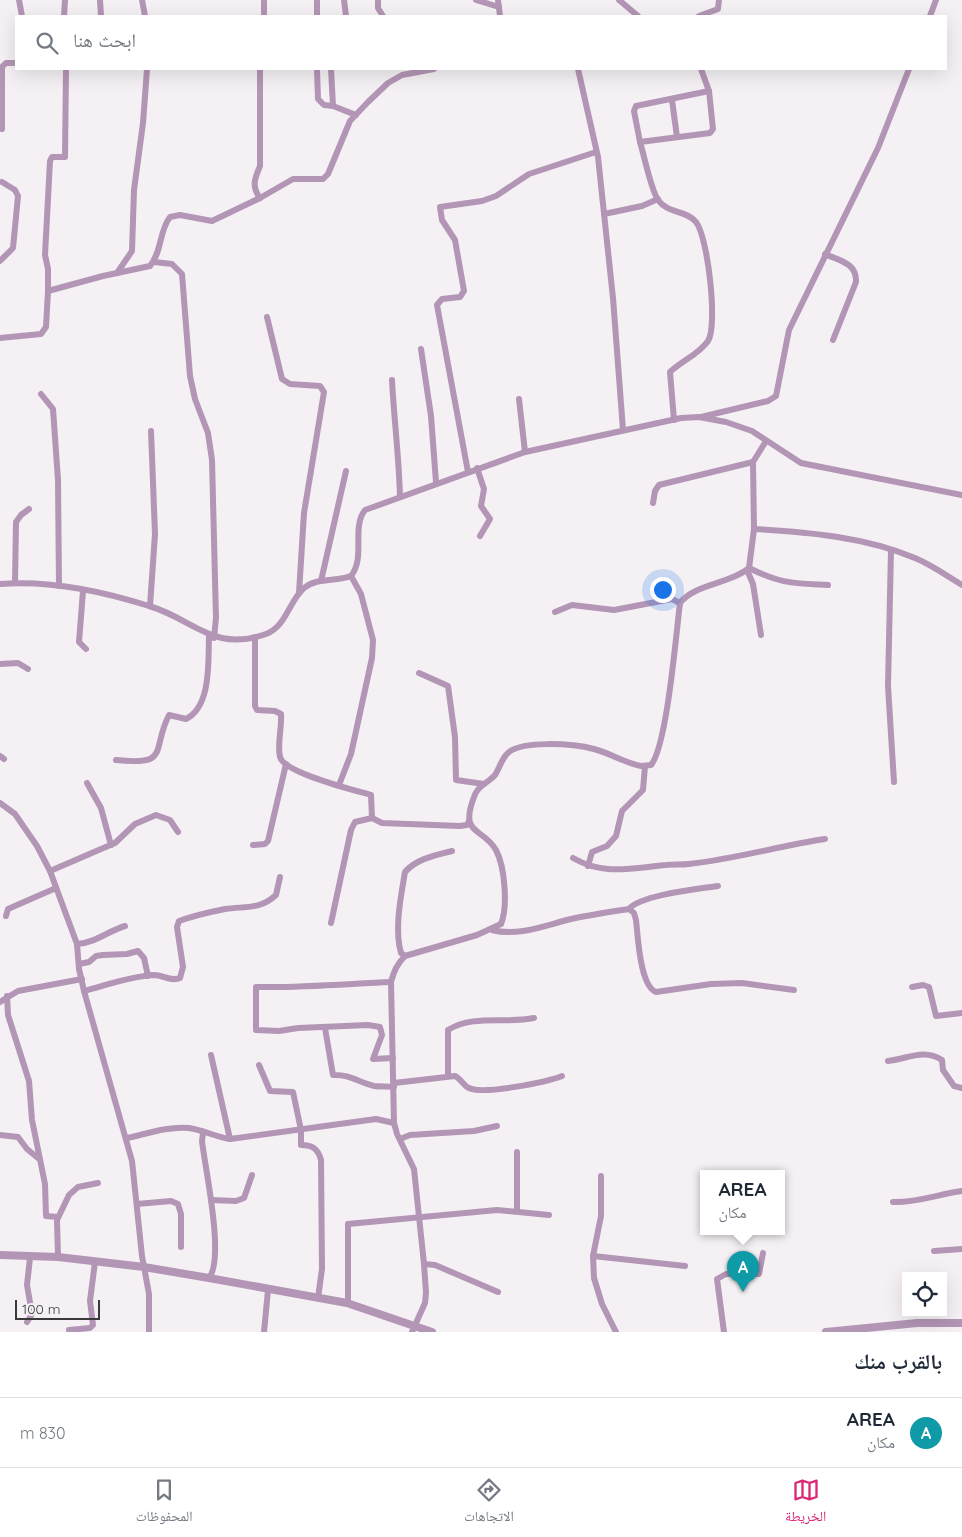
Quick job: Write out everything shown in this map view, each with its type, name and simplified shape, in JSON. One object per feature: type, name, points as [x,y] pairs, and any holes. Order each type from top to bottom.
[{"type":"street","points":[[19,0],[22,15]]},
{"type":"street","points":[[64,15],[65,0]]},
{"type":"street","points":[[100,0],[101,15]]},
{"type":"street","points":[[142,0],[145,15]]},
{"type":"street","points":[[264,0],[264,15]]},
{"type":"street","points":[[317,0],[317,15]]},
{"type":"street","points":[[344,0],[346,15]]},
{"type":"street","points":[[378,0],[378,8],[382,15]]},
{"type":"street","points":[[476,0],[499,4]]},
{"type":"street","points":[[619,0],[637,15]]},
{"type":"street","points":[[702,15],[718,9],[719,0]]},
{"type":"street","points":[[930,15],[936,0]]},
{"type":"street","points":[[2,129],[2,67],[6,63],[15,64]]},
{"type":"street","points":[[0,338],[41,334],[46,327],[48,268],[45,255],[50,161],[52,157],[64,157],[66,70]]},
{"type":"street","points":[[117,274],[132,251],[134,190],[142,131],[147,70]]},
{"type":"street","points":[[260,70],[260,166],[254,176],[256,192],[260,198]]},
{"type":"street","points":[[318,70],[318,99],[326,106],[333,106],[356,115]]},
{"type":"street","points":[[331,70],[333,106]]},
{"type":"street","points":[[48,291],[144,269],[154,262],[164,228],[170,217],[180,215],[212,221],[260,198],[293,179],[320,180],[326,177],[350,121],[388,83],[402,72],[423,70]]},
{"type":"street","points":[[578,70],[596,152],[604,214],[623,430]]},
{"type":"street","points":[[640,142],[708,133],[713,129],[709,91],[701,70]]},
{"type":"street","points":[[351,576],[358,561],[362,514],[366,510],[436,482],[525,452],[623,430],[699,417],[768,400],[776,396],[787,336],[825,254],[878,148],[909,70]]},
{"type":"street","points":[[674,420],[670,372],[678,364],[695,356],[711,335],[708,262],[698,224],[693,218],[671,211],[658,200],[640,142],[634,108],[709,91]]},
{"type":"street","points":[[672,100],[676,137]]},
{"type":"street","points":[[468,472],[437,305],[442,299],[460,297],[464,291],[455,240],[442,220],[440,207],[482,202],[496,196],[529,174],[596,152]]},
{"type":"street","points":[[0,260],[13,248],[18,200],[15,190],[2,182]]},
{"type":"street","points":[[604,214],[634,208],[658,200]]},
{"type":"street","points":[[825,254],[854,268],[857,274],[856,282],[833,340]]},
{"type":"street","points":[[116,760],[137,762],[153,758],[160,750],[169,715],[186,718],[194,713],[203,696],[206,684],[216,610],[210,448],[190,376],[182,274],[172,264],[154,262]]},
{"type":"street","points":[[267,317],[282,380],[290,384],[320,386],[324,392],[304,513],[299,593]]},
{"type":"street","points":[[421,349],[431,416],[436,482]]},
{"type":"street","points":[[392,380],[399,449],[400,497]]},
{"type":"street","points":[[41,394],[53,409],[58,480],[60,586]]},
{"type":"street","points":[[519,399],[525,452]]},
{"type":"street","points":[[699,417],[726,422],[752,432],[801,463],[962,495]]},
{"type":"street","points":[[150,606],[155,534],[151,431]]},
{"type":"street","points":[[761,635],[752,581],[748,569],[754,529],[753,462],[756,453],[766,441]]},
{"type":"street","points":[[653,503],[654,491],[659,485],[753,462]]},
{"type":"street","points":[[477,468],[484,488],[480,506],[490,520],[480,536]]},
{"type":"street","points":[[321,581],[346,471]]},
{"type":"street","points":[[15,583],[16,522],[29,509]]},
{"type":"street","points":[[754,529],[849,538],[891,550],[931,566],[962,585]]},
{"type":"street","points":[[891,550],[888,686],[894,782]]},
{"type":"street","points":[[748,569],[772,580],[794,584],[828,585]]},
{"type":"street","points":[[331,923],[351,830],[355,822],[372,818],[382,823],[466,825],[469,821],[474,796],[478,789],[499,769],[505,756],[518,746],[580,746],[645,766],[650,765],[656,759],[660,749],[680,602],[691,593],[728,581],[748,569]]},
{"type":"street","points":[[0,584],[60,586],[150,606],[211,637],[223,639],[255,637],[272,632],[279,625],[299,593],[310,584],[351,576]]},
{"type":"street","points":[[339,785],[351,754],[372,658],[373,640],[371,630],[361,594],[351,576]]},
{"type":"street","points":[[83,591],[79,642],[86,649]]},
{"type":"street","points":[[556,612],[572,605],[614,610],[672,599],[680,602]]},
{"type":"street","points":[[255,637],[254,706],[256,710],[280,713],[280,758],[301,773],[372,796],[372,818]]},
{"type":"street","points":[[0,664],[14,662],[28,669]]},
{"type":"street","points":[[419,673],[448,686],[455,737],[456,780],[484,784]]},
{"type":"street","points":[[254,845],[264,844],[268,841],[286,764]]},
{"type":"street","points":[[588,866],[592,852],[607,846],[612,841],[622,811],[643,790],[645,766]]},
{"type":"street","points":[[87,783],[101,808],[111,845]]},
{"type":"street","points":[[0,803],[15,814],[37,846],[50,871],[77,944],[84,991],[127,1138],[149,1294],[148,1332]]},
{"type":"street","points":[[50,871],[111,845],[135,824],[156,815],[170,820],[178,832]]},
{"type":"street","points":[[413,1329],[426,1293],[414,1169],[394,1123],[392,982],[398,962],[405,956],[492,930],[502,924],[506,913],[496,849],[473,830],[469,821]]},
{"type":"street","points":[[573,858],[588,866],[624,870],[688,864],[825,839]]},
{"type":"street","points":[[405,956],[401,953],[399,943],[399,917],[405,872],[409,867],[430,857],[452,852]]},
{"type":"street","points":[[84,991],[148,976],[160,975],[173,980],[182,975],[183,967],[177,927],[178,921],[224,910],[252,908],[263,905],[276,895],[280,877]]},
{"type":"street","points":[[492,930],[512,933],[629,909],[640,900],[718,886]]},
{"type":"street","points":[[6,916],[8,909],[56,888]]},
{"type":"street","points":[[629,909],[634,913],[636,920],[644,976],[647,988],[651,990],[656,992],[711,984],[742,983],[794,990]]},
{"type":"street","points":[[77,944],[102,938],[112,930],[125,926]]},
{"type":"street","points":[[79,964],[89,962],[103,954],[128,954],[138,951],[144,958],[148,976]]},
{"type":"street","points":[[0,1002],[7,996],[26,989],[82,979]]},
{"type":"street","points":[[392,982],[319,985],[304,988],[256,987],[256,1030],[279,1031],[298,1028],[368,1025],[380,1027],[382,1035],[373,1059],[394,1058]]},
{"type":"street","points":[[912,987],[923,985],[928,987],[936,1016],[962,1013]]},
{"type":"street","points":[[7,996],[8,1015],[29,1081],[32,1120],[44,1184],[46,1216],[58,1217]]},
{"type":"street","points":[[448,1076],[448,1030],[484,1019],[511,1022],[534,1018]]},
{"type":"street","points":[[325,1028],[333,1074],[346,1074],[354,1080],[376,1086],[448,1076],[460,1078],[470,1088],[481,1089],[532,1085],[562,1076]]},
{"type":"street","points":[[211,1055],[230,1139]]},
{"type":"street","points":[[888,1062],[905,1059],[913,1055],[931,1055],[942,1060],[943,1070],[954,1086],[962,1088]]},
{"type":"street","points":[[259,1065],[270,1091],[293,1092],[301,1130],[301,1145],[310,1145],[319,1152],[321,1160],[322,1269],[318,1298]]},
{"type":"street","points":[[127,1138],[178,1128],[192,1128],[203,1133],[230,1139],[376,1120],[394,1123]]},
{"type":"street","points":[[400,1139],[410,1135],[474,1131],[497,1126]]},
{"type":"street","points":[[203,1133],[202,1141],[211,1200],[214,1267],[209,1278]]},
{"type":"street","points":[[0,1135],[18,1137],[27,1149],[39,1159]]},
{"type":"street","points":[[517,1152],[517,1211]]},
{"type":"street","points":[[211,1200],[236,1201],[244,1198],[252,1175]]},
{"type":"street","points":[[601,1176],[601,1216],[593,1256],[596,1289],[616,1332]]},
{"type":"street","points":[[58,1257],[58,1217],[69,1195],[78,1187],[98,1183]]},
{"type":"street","points":[[893,1202],[904,1203],[936,1194],[962,1191]]},
{"type":"street","points":[[137,1204],[171,1201],[178,1204],[181,1214],[181,1247]]},
{"type":"street","points":[[348,1303],[348,1224],[498,1210],[548,1215]]},
{"type":"street","points":[[934,1251],[962,1249]]},
{"type":"street","points":[[724,1332],[722,1328],[718,1279],[722,1275],[759,1274],[763,1253]]},
{"type":"street","points":[[0,1255],[30,1258],[58,1257],[144,1267],[209,1278],[348,1303],[413,1329],[432,1332]]},
{"type":"street","points":[[593,1256],[685,1266]]},
{"type":"street","points":[[27,1322],[32,1314],[27,1285],[30,1258]]},
{"type":"street","points":[[69,1330],[90,1328],[93,1325],[90,1301],[95,1262]]},
{"type":"street","points":[[424,1264],[435,1265],[498,1292]]},
{"type":"street","points":[[264,1332],[268,1290]]},
{"type":"street","points":[[826,1332],[962,1323]]},
{"type":"place","name":"AREA","points":[[743,1292]]}]
